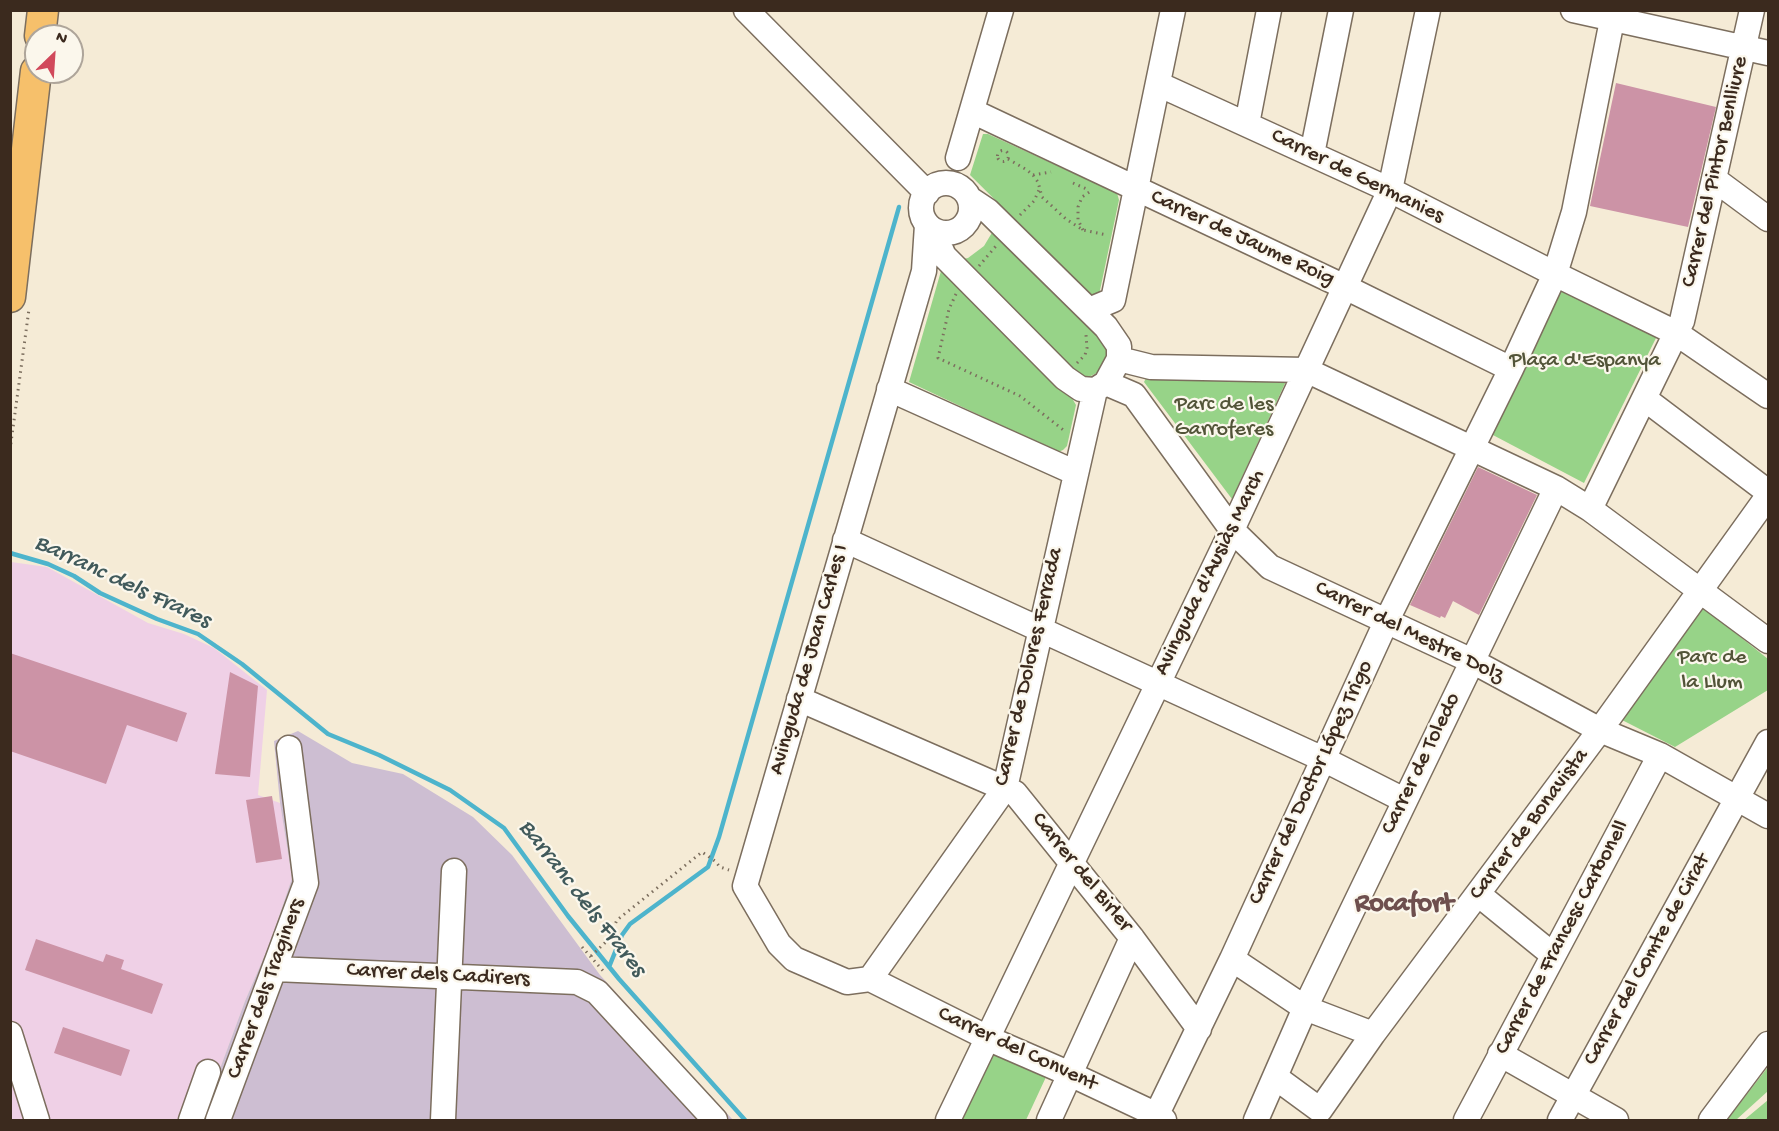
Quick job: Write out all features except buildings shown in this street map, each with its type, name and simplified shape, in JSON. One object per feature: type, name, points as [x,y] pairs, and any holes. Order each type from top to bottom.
[{"type":"main road","points":[[10,297],[35,84]]},
{"type":"street","points":[[746,10],[934,188]]},
{"type":"street","points":[[958,158],[972,210],[969,220],[960,230],[934,236],[921,207],[958,158],[1001,10]]},
{"type":"street","points":[[1089,310],[1113,300],[1173,10]]},
{"type":"street","points":[[1247,124],[1269,10]]},
{"type":"street","points":[[1312,154],[1341,10]]},
{"type":"street","name":"Avinguda d'Ausiàs March","points":[[948,1120],[1232,530],[1390,190],[1428,10]]},
{"type":"street","points":[[1573,10],[1613,15],[1768,53]]},
{"type":"street","name":"Carrer del Pintor Benlliure","points":[[1676,333],[1682,321],[1752,10]]},
{"type":"street","points":[[1472,447],[1555,274],[1574,212],[1613,15]]},
{"type":"street","name":"Carrer de Germanies","points":[[1158,84],[1390,190],[1555,274]]},
{"type":"street","name":"Carrer de Jaume Roig","points":[[972,111],[1345,287],[1511,369]]},
{"type":"street","points":[[1714,179],[1768,219]]},
{"type":"street","points":[[934,188],[951,183],[959,186],[988,211],[1106,327],[1119,346],[1119,359],[1151,367],[1306,370],[1556,488],[1590,509],[1768,641]]},
{"type":"street","name":"Avinguda de Joan Carles I","points":[[747,876],[934,236]]},
{"type":"street","name":"Carrer del Mestre Dolz","points":[[934,236],[969,282],[1065,378],[1081,389],[1100,386],[1134,395],[1232,530],[1270,567],[1472,661],[1600,730],[1660,755],[1768,816]]},
{"type":"street","points":[[1555,274],[1676,333],[1768,396]]},
{"type":"street","points":[[1590,509],[1676,333]]},
{"type":"street","name":"Carrer de Dolores Ferrada","points":[[870,979],[1005,788],[1076,473],[1100,386],[1119,359]]},
{"type":"street","points":[[889,389],[1076,473]]},
{"type":"street","points":[[1645,399],[1768,494]]},
{"type":"street","name":"Carrer del Doctor López Trigo","points":[[1158,1119],[1386,622],[1472,447]]},
{"type":"street","name":"Carrer de Toledo","points":[[1256,1120],[1305,1008],[1556,488]]},
{"type":"street","name":"Carrer de Bonavista","points":[[1327,1115],[1373,1034],[1600,730],[1702,590],[1768,494]]},
{"type":"street","points":[[845,540],[1323,759],[1404,800]]},
{"type":"street","name":"Carrer del Birler","points":[[799,699],[1015,793],[1132,938],[1199,1029]]},
{"type":"street","name":"Carrer del Comte de Cirat","points":[[1560,1120],[1768,742]]},
{"type":"street","name":"Carrer dels Traginers","points":[[218,1120],[306,884],[289,748]]},
{"type":"street","name":"Carrer de Francesc Carbonell","points":[[1466,1120],[1660,755]]},
{"type":"street","points":[[443,1120],[454,871]]},
{"type":"street","points":[[747,876],[745,886],[779,944],[794,959],[847,982],[870,979]]},
{"type":"street","points":[[1478,894],[1553,955]]},
{"type":"street","points":[[1048,1120],[1132,938]]},
{"type":"street","points":[[1232,959],[1305,1008],[1373,1034]]},
{"type":"street","name":"Carrer dels Cadirers","points":[[275,969],[601,983]]},
{"type":"street","name":"Carrer del Convent","points":[[870,979],[987,1038],[1070,1074],[1158,1119]]},
{"type":"street","points":[[601,983],[715,1120]]},
{"type":"street","points":[[10,1034],[26,1108]]},
{"type":"street","points":[[1711,1120],[1768,1044]]},
{"type":"street","points":[[1500,1054],[1616,1120]]},
{"type":"street","points":[[191,1120],[207,1072]]},
{"type":"street","points":[[1275,1077],[1327,1115]]},
{"type":"path","points":[[1008,159],[1033,175],[1042,197],[1083,230],[1126,238]]},
{"type":"path","points":[[1006,229],[1028,207],[1040,188]]},
{"type":"path","points":[[1083,230],[1078,220],[1077,207],[1082,197],[1091,191]]},
{"type":"path","points":[[976,267],[992,253]]},
{"type":"path","points":[[956,292],[949,309],[938,358],[1020,396],[1069,435]]},
{"type":"path","points":[[1070,367],[1083,360],[1087,343]]},
{"type":"path","points":[[591,956],[601,949],[613,933],[617,920],[702,852],[720,867],[747,876]]},
{"type":"path","points":[[582,947],[591,956],[601,983]]},
{"type":"shaded area","points":[[11,562],[47,567],[148,623],[184,634],[214,648],[267,690],[258,795],[280,803],[292,878],[270,943],[245,1001],[201,1120],[11,1120]]},
{"type":"shaded area","points":[[298,731],[352,763],[403,774],[473,817],[512,855],[600,975],[733,1120],[201,1120],[245,1001],[270,943],[292,878],[280,803],[274,741]]},
{"type":"green space","points":[[983,134],[988,134],[1117,193],[1119,200],[1099,295],[1092,296],[970,175]]},
{"type":"green space","points":[[994,222],[1112,351],[1104,369],[1089,377],[1073,373],[958,260],[968,258],[984,246],[993,231]]},
{"type":"green space","points":[[945,268],[1069,393],[1076,405],[1067,446],[1063,450],[1058,452],[909,382],[941,271]]},
{"type":"green space","name":"Plaça d'Espanya","points":[[1563,287],[1657,336],[1584,483],[1491,434]]},
{"type":"green space","name":"Parc de les Garroferes","points":[[1147,376],[1287,379],[1232,499],[1144,382]]},
{"type":"green space","name":"Parc de la Llum","points":[[1703,607],[1768,659],[1768,690],[1675,747],[1622,720]]},
{"type":"green space","points":[[991,1050],[1046,1077],[1026,1120],[963,1120],[957,1118]]},
{"type":"green space","points":[[1768,1067],[1768,1091],[1736,1120],[1727,1120]]},
{"type":"green space","points":[[1768,1100],[1768,1120],[1744,1120]]},
{"type":"waterway","points":[[609,967],[622,935],[630,924],[708,867],[719,837],[899,207]]},
{"type":"waterway","name":"Barranc dels Frares","points":[[10,553],[48,564],[74,576],[100,593],[157,619],[198,634],[242,664],[328,734],[379,755],[450,790],[504,828],[568,916],[619,979],[745,1120]]},
{"type":"district","name":"Rocafort","points":[[1404,906]]}]
